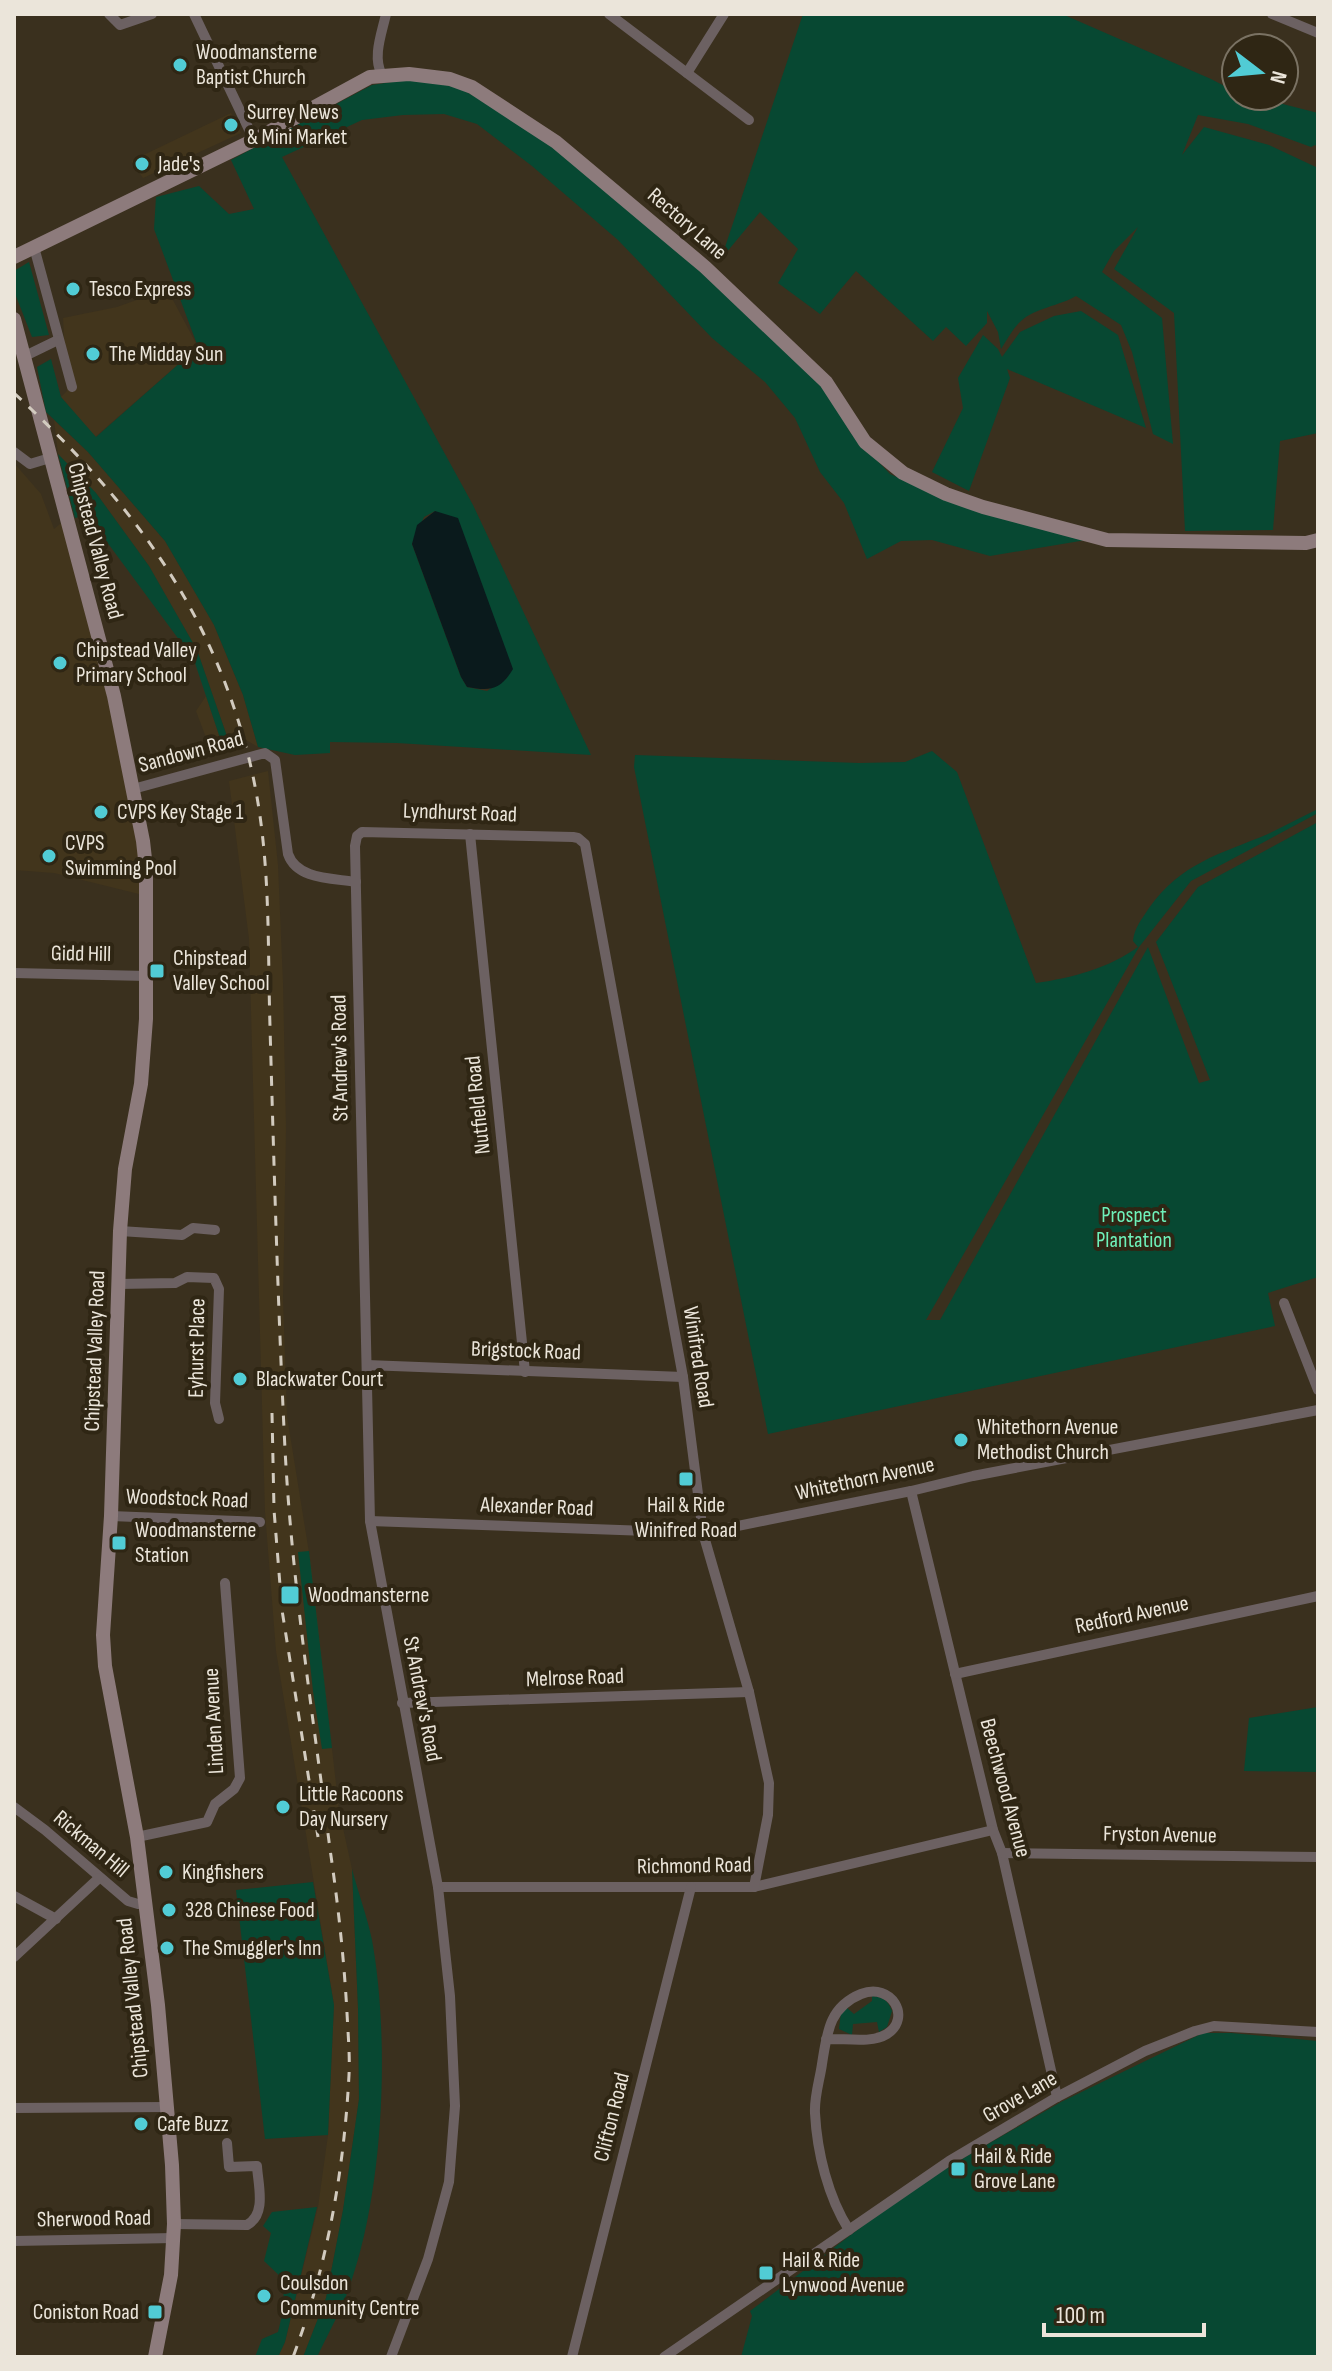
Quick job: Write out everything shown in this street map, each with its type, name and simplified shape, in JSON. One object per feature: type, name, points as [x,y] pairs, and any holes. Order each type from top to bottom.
[{"type":"main road","name":"Rectory Lane","points":[[14,257],[254,140],[356,82],[382,75],[427,75],[461,83],[514,113],[556,142],[705,267],[812,369],[842,404],[865,442],[903,473],[983,507],[1107,540],[1306,543],[1318,540]]},
{"type":"main road","name":"Chipstead Valley Road","points":[[14,319],[110,683],[146,868],[147,976],[141,1084],[125,1169],[120,1231],[111,1516],[103,1651],[137,1837],[167,2107],[174,2231],[168,2294],[155,2357]]},
{"type":"street","points":[[109,14],[120,25],[152,14]]},
{"type":"street","points":[[194,14],[254,140]]},
{"type":"street","points":[[382,75],[377,56],[386,14]]},
{"type":"street","points":[[609,14],[749,120]]},
{"type":"street","points":[[687,73],[724,14]]},
{"type":"street","points":[[1272,14],[1318,33]]},
{"type":"street","points":[[34,247],[72,387]]},
{"type":"street","points":[[25,356],[58,340]]},
{"type":"street","points":[[14,452],[30,464],[50,458]]},
{"type":"street","name":"Sandown Road","points":[[133,789],[265,753],[271,755],[275,760],[291,861],[307,874],[356,882]]},
{"type":"street","name":"Lyndhurst Road","points":[[355,846],[357,836],[365,831],[573,837]]},
{"type":"street","name":"Nutfield Road","points":[[470,834],[525,1372]]},
{"type":"street","name":"Winifred Road","points":[[573,837],[582,841],[586,849],[683,1377],[703,1533],[749,1692],[769,1783],[768,1815],[754,1887]]},
{"type":"street","name":"St Andrew's Road","points":[[355,846],[370,1521],[438,1887],[450,1996],[455,2106],[452,2157],[436,2234],[391,2357]]},
{"type":"street","name":"Gidd Hill","points":[[14,973],[147,976]]},
{"type":"street","points":[[120,1231],[182,1235],[193,1228],[215,1230]]},
{"type":"street","name":"Eyhurst Place","points":[[119,1284],[175,1283],[187,1277],[214,1278],[219,1289],[215,1403],[219,1419]]},
{"type":"street","points":[[1284,1303],[1318,1387]]},
{"type":"street","name":"Brigstock Road","points":[[367,1365],[683,1377]]},
{"type":"street","name":"Whitethorn Avenue","points":[[703,1533],[973,1476],[1318,1410]]},
{"type":"street","name":"Beechwood Avenue","points":[[911,1491],[993,1830],[1002,1853],[1057,2097]]},
{"type":"street","name":"Woodstock Road","points":[[111,1516],[260,1522]]},
{"type":"street","name":"Alexander Road","points":[[370,1521],[703,1533]]},
{"type":"street","name":"Linden Avenue","points":[[137,1837],[207,1822],[215,1804],[234,1789],[240,1778],[225,1583]]},
{"type":"street","name":"Redford Avenue","points":[[955,1674],[1318,1596]]},
{"type":"street","name":"Melrose Road","points":[[402,1703],[749,1692]]},
{"type":"street","name":"Rickman Hill","points":[[14,1807],[128,1901],[145,1903]]},
{"type":"street","name":"Richmond Road","points":[[438,1887],[754,1887],[993,1830]]},
{"type":"street","name":"Fryston Avenue","points":[[1002,1853],[1318,1857]]},
{"type":"street","points":[[14,1957],[99,1878]]},
{"type":"street","name":"Clifton Road","points":[[572,2357],[691,1887]]},
{"type":"street","points":[[14,1896],[56,1919]]},
{"type":"street","points":[[826,2039],[866,2039],[887,2034],[896,2022],[897,2007],[890,1996],[881,1991],[868,1991],[849,1999],[836,2011],[826,2039],[815,2110],[832,2201],[849,2230]]},
{"type":"street","name":"Grove Lane","points":[[664,2357],[949,2161],[1057,2097],[1145,2051],[1214,2026],[1318,2032]]},
{"type":"street","points":[[14,2108],[167,2107]]},
{"type":"street","name":"Sherwood Road","points":[[14,2241],[247,2225],[256,2219],[260,2210],[257,2166],[229,2167],[227,2143]]},
{"type":"shaded area","points":[[231,113],[241,133],[143,178],[131,161]]},
{"type":"shaded area","points":[[167,289],[198,347],[95,437],[61,397],[67,391],[63,318],[117,307]]},
{"type":"shaded area","points":[[54,420],[88,452],[165,541],[214,625],[243,695],[258,747],[244,739],[230,745],[197,650],[149,566],[96,493],[58,454]]},
{"type":"shaded area","name":"Chipstead Valley Primary School","points":[[14,463],[41,494],[54,529],[65,520],[97,630],[147,896],[54,873],[14,870]]},
{"type":"shaded area","points":[[435,511],[458,518],[513,669],[503,682],[493,688],[467,687],[461,677],[412,544],[417,525]]},
{"type":"shaded area","points":[[206,696],[225,753],[213,756],[196,711]]},
{"type":"shaded area","points":[[268,771],[278,865],[283,983],[286,1129],[283,1298],[287,1416],[311,1565],[339,1810],[352,1869],[358,2008],[359,2099],[343,2210],[326,2298],[303,2357],[278,2357],[285,2342],[318,2207],[328,2135],[334,2005],[276,1651],[265,1512],[249,939],[229,781]]},
{"type":"green space","points":[[803,14],[1062,14],[1220,84],[1220,112],[1300,112],[1300,108],[1318,113],[1318,147],[1248,124],[1198,115],[1182,155],[1204,127],[1269,145],[1318,168],[1318,433],[1280,441],[1273,530],[1185,531],[1174,313],[1114,269],[1138,227],[1114,251],[1102,272],[1162,318],[1173,444],[1153,434],[1132,352],[1121,325],[1076,296],[1021,321],[1001,349],[998,332],[987,311],[987,323],[966,346],[946,327],[933,341],[856,271],[820,314],[778,283],[798,249],[760,212],[721,259]]},
{"type":"green space","points":[[431,81],[461,89],[551,144],[709,275],[830,394],[850,432],[890,474],[958,505],[1086,540],[990,556],[932,540],[901,541],[867,559],[844,503],[820,472],[795,418],[765,382],[712,338],[618,240],[532,166],[477,124],[444,114],[362,120],[282,157],[473,505],[591,755],[397,743],[330,742],[330,753],[295,755],[258,747],[243,695],[214,625],[165,541],[88,452],[46,412],[37,367],[51,359],[61,397],[96,437],[198,347],[154,229],[156,197],[199,186],[229,214],[254,209],[231,160],[372,85]],"holes":[[[435,511],[507,678],[487,691],[467,687],[461,677],[412,544],[424,517]]]},
{"type":"green space","points":[[29,262],[49,335],[32,337],[14,291],[14,271]]},
{"type":"green space","points":[[1081,311],[1118,335],[1146,428],[1007,369],[1010,378],[969,491],[932,472],[963,408],[958,378],[983,335],[1002,357],[1020,332],[1054,316]]},
{"type":"green space","points":[[58,454],[96,493],[149,566],[197,650],[230,745],[225,753],[194,660],[87,515],[75,518]]},
{"type":"green space","name":"Prospect Plantation","points":[[932,751],[957,772],[1036,983],[1090,971],[1127,954],[1138,947],[1133,941],[1134,936],[1149,908],[1174,880],[1218,854],[1318,809],[1318,813],[1191,881],[1139,947],[926,1320],[940,1320],[1148,947],[1199,1083],[1210,1080],[1156,942],[1198,887],[1318,822],[1318,1277],[1268,1293],[1275,1326],[768,1434],[634,767],[635,755],[859,763],[905,762]]},
{"type":"green space","points":[[309,1551],[332,1748],[322,1749],[298,1552]]},
{"type":"green space","points":[[1318,1707],[1318,1772],[1244,1771],[1249,1718]]},
{"type":"green space","points":[[352,1869],[370,1931],[378,1979],[382,2067],[377,2160],[361,2247],[347,2294],[317,2357],[303,2357],[326,2298],[359,2099]]},
{"type":"green space","points":[[313,1882],[334,2005],[328,2135],[265,2139],[236,1890]]},
{"type":"green space","points":[[872,1996],[885,2000],[892,2011],[887,2027],[879,2032],[877,2022],[853,2024],[852,2035],[839,2029],[841,2012],[846,2007],[854,2014],[872,2001]]},
{"type":"green space","points":[[1203,2033],[1318,2041],[1318,2357],[741,2357],[752,2316],[750,2311],[917,2185],[1061,2102]]},
{"type":"green space","points":[[317,2207],[285,2342],[278,2357],[255,2357],[262,2339],[278,2332],[284,2307],[283,2279],[264,2261],[271,2233],[263,2226],[272,2212]]},
{"type":"railway","points":[[14,393],[90,469],[124,509],[182,593],[227,688],[244,740],[259,812],[266,883],[278,1291],[288,1499],[340,1931],[349,2060],[347,2111],[332,2218],[315,2288],[293,2357]]},
{"type":"railway","points":[[272,1413],[274,1510],[282,1610],[318,1837]]},
{"type":"place","name":"Woodmansterne Baptist Church","points":[[180,65]]},
{"type":"place","name":"Surrey News & Mini Market","points":[[231,125]]},
{"type":"place","name":"Jade's","points":[[142,164]]},
{"type":"place","name":"Tesco Express","points":[[73,289]]},
{"type":"place","name":"The Midday Sun","points":[[93,354]]},
{"type":"place","name":"Chipstead Valley Primary School","points":[[60,663]]},
{"type":"place","name":"CVPS Key Stage 1","points":[[101,812]]},
{"type":"place","name":"CVPS Swimming Pool","points":[[49,856]]},
{"type":"place","name":"Chipstead Valley School","points":[[157,971]]},
{"type":"place","name":"Blackwater Court","points":[[240,1379]]},
{"type":"place","name":"Whitethorn Avenue Methodist Church","points":[[961,1440]]},
{"type":"place","name":"Hail & Ride Winifred Road","points":[[686,1479]]},
{"type":"place","name":"Woodmansterne Station","points":[[119,1543]]},
{"type":"place","name":"Woodmansterne","points":[[290,1595]]},
{"type":"place","name":"Little Racoons Day Nursery","points":[[283,1807]]},
{"type":"place","name":"Kingfishers","points":[[166,1872]]},
{"type":"place","name":"328 Chinese Food","points":[[169,1910]]},
{"type":"place","name":"The Smuggler's Inn","points":[[167,1948]]},
{"type":"place","name":"Cafe Buzz","points":[[141,2124]]},
{"type":"place","name":"Hail & Ride Grove Lane","points":[[958,2169]]},
{"type":"place","name":"Hail & Ride Lynwood Avenue","points":[[766,2273]]},
{"type":"place","name":"Coulsdon Community Centre","points":[[264,2296]]},
{"type":"place","name":"Coniston Road","points":[[155,2312]]}]
